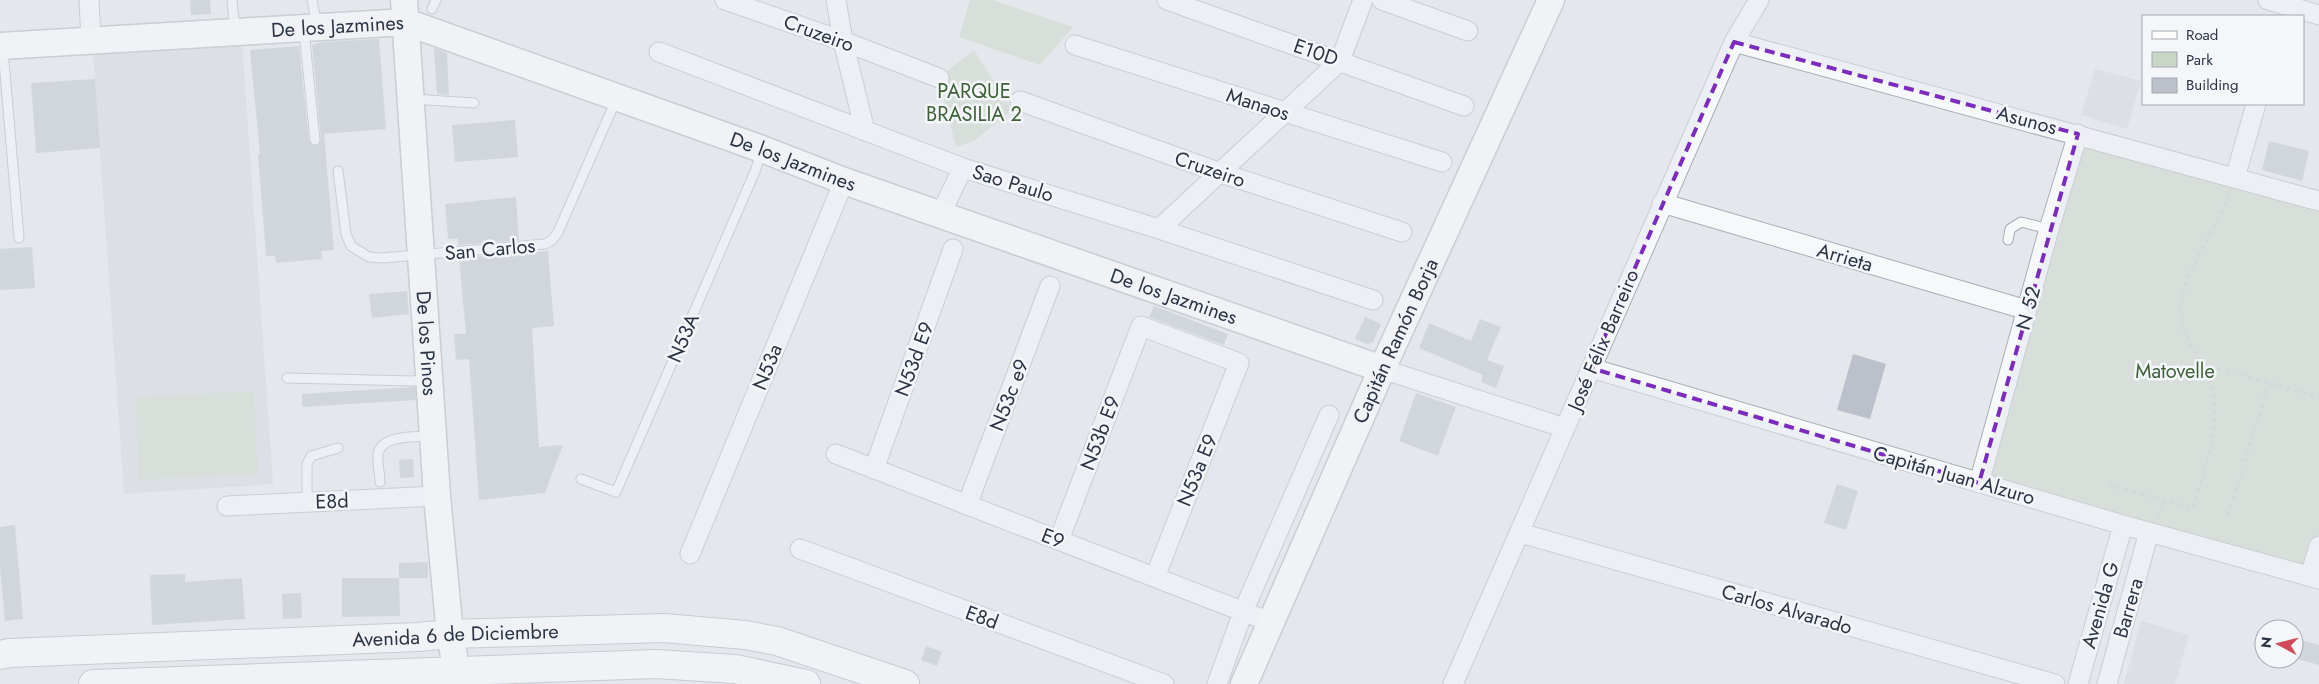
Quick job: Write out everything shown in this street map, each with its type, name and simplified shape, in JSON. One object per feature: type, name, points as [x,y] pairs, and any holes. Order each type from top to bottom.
[{"type":"main road","name":"Avenida 6 de Diciembre","points":[[0,655],[8,653],[418,637],[450,634],[664,628],[745,634],[785,643],[905,684]]},
{"type":"main road","name":"Avenida 6 de Diciembre","points":[[94,684],[458,677],[656,664],[713,672],[765,674],[806,684]]},
{"type":"street","points":[[89,0],[91,40]]},
{"type":"street","name":"Cruzeiro","points":[[726,0],[843,41],[939,78]]},
{"type":"street","points":[[836,0],[843,41],[865,131]]},
{"type":"street","name":"E10D","points":[[1167,0],[1464,106]]},
{"type":"street","points":[[1159,229],[1218,172],[1286,113],[1340,61],[1363,0]]},
{"type":"street","points":[[1382,0],[1468,31]]},
{"type":"street","name":"Capitán Ramón Borja","points":[[1244,684],[1382,369],[1551,0]]},
{"type":"street","name":"José Félix Barreiro","points":[[1453,684],[1734,42],[1759,0]]},
{"type":"street","points":[[2280,5],[2319,15]]},
{"type":"street","name":"De los Jazmines","points":[[1,46],[311,28],[405,11],[617,98],[762,149],[844,181],[1382,369],[1565,428]]},
{"type":"street","name":"De los Pinos","points":[[405,11],[437,496],[450,634],[458,677]]},
{"type":"street","name":"Asunos","points":[[1734,42],[2319,201]]},
{"type":"street","name":"Manaos","points":[[1075,45],[1442,162]]},
{"type":"street","name":"Sao Paulo","points":[[658,52],[963,168],[1159,229],[1373,300]]},
{"type":"street","name":"Cruzeiro","points":[[1020,101],[1218,172],[1402,232]]},
{"type":"street","points":[[2235,178],[2256,105]]},
{"type":"street","name":"N 52","points":[[1979,483],[2049,229],[2078,134]]},
{"type":"street","points":[[940,215],[963,168]]},
{"type":"street","name":"N53a","points":[[690,554],[844,181]]},
{"type":"street","name":"Arrieta","points":[[1662,203],[2027,310]]},
{"type":"street","name":"N53d E9","points":[[874,469],[953,249]]},
{"type":"street","name":"N53c e9","points":[[967,505],[1050,286]]},
{"type":"street","name":"N53a E9","points":[[1140,326],[1239,363],[1154,577]]},
{"type":"street","name":"N53b E9","points":[[1059,540],[1140,326]]},
{"type":"street","name":"Capitán Juan Alzuro","points":[[1591,368],[2123,525],[2315,577]]},
{"type":"street","points":[[1217,684],[1244,612],[1329,416]]},
{"type":"street","name":"E9","points":[[836,454],[1270,622]]},
{"type":"street","name":"E8d","points":[[227,506],[437,496]]},
{"type":"street","name":"Avenida G","points":[[2078,684],[2123,525]]},
{"type":"street","name":"Barrera","points":[[2107,684],[2149,532]]},
{"type":"street","name":"Carlos Alvarado","points":[[1520,533],[2055,684]]},
{"type":"street","points":[[2315,577],[2319,546]]},
{"type":"street","name":"E8d","points":[[800,549],[1164,684]]},
{"type":"lane","points":[[232,0],[236,32]]},
{"type":"lane","points":[[312,0],[314,140]]},
{"type":"lane","points":[[432,9],[436,0]]},
{"type":"lane","points":[[1,46],[19,238]]},
{"type":"lane","name":"San Carlos","points":[[338,171],[346,234],[351,246],[369,257],[420,255],[545,244],[552,240],[617,98]]},
{"type":"lane","points":[[410,99],[474,103]]},
{"type":"lane","name":"N53A","points":[[581,479],[616,492],[756,169],[762,149]]},
{"type":"lane","points":[[2008,240],[2010,229],[2020,222],[2049,229]]},
{"type":"lane","points":[[287,378],[413,381],[429,379]]},
{"type":"lane","points":[[380,482],[378,455],[381,446],[391,440],[433,436]]},
{"type":"lane","points":[[307,502],[307,464],[311,456],[338,448]]},
{"type":"path","points":[[2109,485],[2193,508],[2214,424],[2215,409],[2208,376],[2185,337],[2180,308],[2190,274],[2222,215],[2235,178]]},
{"type":"path","points":[[2202,364],[2319,397]]},
{"type":"path","points":[[2228,515],[2269,383]]},
{"type":"highlighted area","points":[[1734,42],[2078,134],[1979,483],[1591,368]]},
{"type":"shaded area","points":[[242,41],[273,484],[124,494],[93,51]]},
{"type":"shaded area","points":[[2095,69],[2141,81],[2127,129],[2081,115]]},
{"type":"shaded area","points":[[2141,621],[2189,635],[2175,684],[2124,684]]},
{"type":"green space","points":[[970,0],[993,0],[1073,27],[1040,65],[959,37]]},
{"type":"green space","name":"PARQUE BRASILIA 2","points":[[974,50],[1012,110],[974,141],[956,147],[939,78]]},
{"type":"green space","name":"Matovelle","points":[[2080,137],[2319,206],[2319,569],[1980,480]]},
{"type":"green space","points":[[254,391],[258,474],[139,480],[135,397]]},
{"type":"building","points":[[190,0],[210,0],[211,14],[191,15]]},
{"type":"building","points":[[379,39],[386,129],[324,134],[334,250],[321,251],[322,259],[276,263],[275,256],[266,256],[258,154],[260,154],[250,50],[299,46],[309,141],[315,146],[319,145],[321,139],[312,45],[323,42]]},
{"type":"building","points":[[434,48],[447,53],[449,95],[437,94]]},
{"type":"building","points":[[95,79],[100,148],[36,153],[31,83]]},
{"type":"building","points":[[515,120],[518,157],[455,162],[452,125]]},
{"type":"building","points":[[2269,141],[2309,151],[2302,181],[2262,170]]},
{"type":"building","points":[[516,197],[519,240],[458,245],[458,238],[448,239],[445,204]]},
{"type":"building","points":[[32,247],[35,288],[0,290],[0,249]]},
{"type":"building","points":[[548,251],[554,326],[532,328],[539,447],[563,445],[545,493],[479,500],[469,359],[456,360],[454,334],[466,334],[459,258]]},
{"type":"building","points":[[407,291],[409,314],[372,318],[369,294]]},
{"type":"building","points":[[1154,306],[1228,334],[1224,345],[1149,317]]},
{"type":"building","points":[[1365,317],[1381,324],[1373,342],[1367,344],[1355,339]]},
{"type":"building","points":[[1480,319],[1501,327],[1487,360],[1504,366],[1496,388],[1481,382],[1483,375],[1419,348],[1429,323],[1471,341]]},
{"type":"building","points":[[1853,354],[1886,364],[1870,419],[1837,410]]},
{"type":"building","points":[[415,387],[416,400],[302,407],[302,394]]},
{"type":"building","points":[[1416,393],[1456,407],[1438,456],[1399,441]]},
{"type":"building","points":[[413,459],[414,477],[400,478],[399,460]]},
{"type":"building","points":[[1837,484],[1858,491],[1846,530],[1824,523]]},
{"type":"building","points":[[15,525],[23,619],[5,621],[0,566],[0,527]]},
{"type":"building","points":[[428,562],[428,578],[399,578],[399,563]]},
{"type":"building","points":[[185,574],[185,582],[242,578],[245,619],[152,625],[150,575]]},
{"type":"building","points":[[342,578],[399,578],[400,616],[342,617]]},
{"type":"building","points":[[301,593],[302,618],[283,619],[282,594]]},
{"type":"building","points":[[2304,641],[2319,645],[2319,665],[2304,661]]},
{"type":"building","points":[[926,646],[942,652],[937,666],[921,660]]}]
